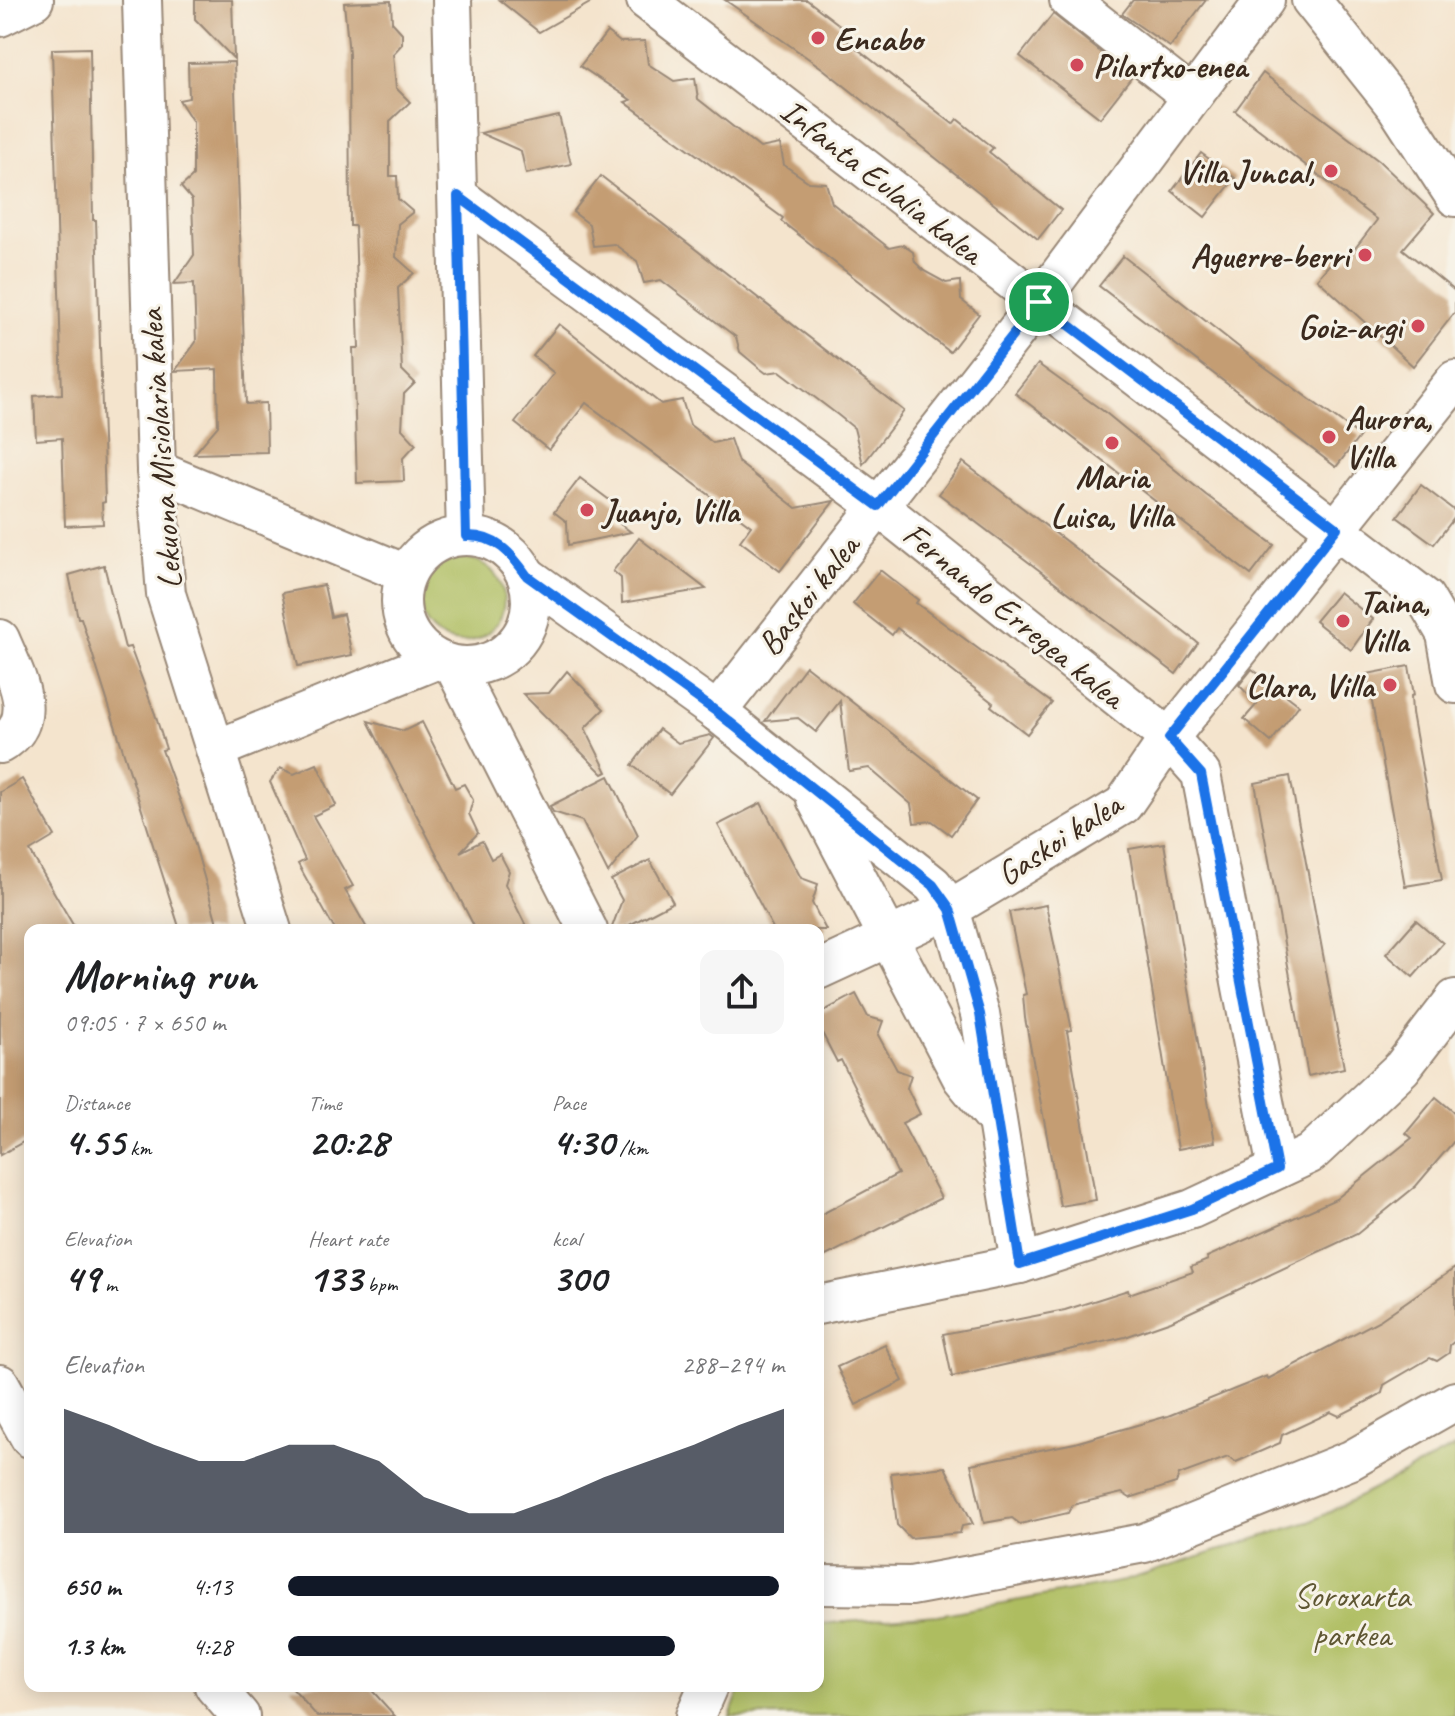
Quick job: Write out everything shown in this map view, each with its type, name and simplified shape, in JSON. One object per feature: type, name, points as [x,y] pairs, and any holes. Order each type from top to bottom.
[{"type":"street","points":[[0,17],[34,0]]},
{"type":"street","name":"Lekuona Misiolaria kalea","points":[[142,0],[156,470],[166,594],[270,924]]},
{"type":"street","points":[[452,0],[466,536]]},
{"type":"street","name":"Infanta Eulalia kalea","points":[[646,0],[1425,598],[1446,634],[1455,684]]},
{"type":"street","points":[[1069,0],[1192,97]]},
{"type":"street","name":"Baskoi kalea","points":[[717,712],[1039,302],[1265,0]]},
{"type":"street","points":[[1311,0],[1397,108],[1455,197]]},
{"type":"street","name":"Fernando Erregea kalea","points":[[458,196],[878,506],[1169,738],[1201,774],[1277,1169]]},
{"type":"street","name":"Gaskoi kalea","points":[[824,967],[950,909],[1123,805],[1169,738],[1455,380]]},
{"type":"street","points":[[156,470],[406,574]]},
{"type":"street","points":[[585,924],[445,663],[417,646],[403,622],[400,605],[406,574],[432,544],[466,536],[494,541],[512,554],[527,576],[717,712],[933,885],[950,909],[980,1014],[994,1117],[1020,1264]]},
{"type":"street","points":[[217,749],[445,663],[482,665],[506,654],[526,628],[532,604],[527,576]]},
{"type":"street","points":[[0,639],[21,691],[24,712],[13,737],[0,744]]},
{"type":"street","points":[[809,786],[962,1078],[994,1117]]},
{"type":"street","points":[[824,1304],[1020,1264],[1192,1209],[1310,1154],[1402,1068],[1455,999]]},
{"type":"street","points":[[0,1384],[24,1427]]},
{"type":"street","points":[[824,1585],[911,1586],[1144,1543],[1351,1460],[1455,1401]]},
{"type":"street","points":[[219,1692],[240,1716]]},
{"type":"street","points":[[695,1716],[705,1692]]},
{"type":"green space","points":[[462,558],[485,565],[497,577],[504,600],[497,623],[485,635],[462,642],[439,635],[427,623],[420,600],[427,577],[439,565]]},
{"type":"green space","name":"Soroxarta parkea","points":[[1455,1447],[1455,1716],[730,1716],[739,1692],[824,1692],[824,1624],[938,1615],[1124,1581],[1314,1520]]},
{"type":"building","points":[[195,0],[232,0],[234,59],[195,19]]},
{"type":"building","points":[[499,0],[595,0],[539,32]]},
{"type":"building","points":[[725,0],[807,0],[850,33],[845,39],[953,124],[957,119],[993,148],[989,152],[1061,210],[1038,239],[822,68]]},
{"type":"building","points":[[1133,0],[1206,0],[1170,47],[1122,14]]},
{"type":"building","points":[[391,1],[392,22],[402,33],[402,44],[393,54],[396,88],[410,102],[390,121],[390,176],[397,176],[398,199],[413,212],[398,224],[396,257],[414,273],[398,288],[402,370],[415,383],[404,394],[402,429],[416,444],[403,458],[404,481],[357,483],[353,348],[359,348],[355,226],[350,226],[349,54],[344,3]]},
{"type":"building","name":"Pilartxo-enea","points":[[1053,14],[1132,77],[1100,118],[1020,56]]},
{"type":"building","points":[[607,32],[620,42],[645,41],[648,64],[674,81],[695,78],[698,99],[760,148],[780,144],[784,165],[809,182],[826,183],[832,203],[889,248],[903,245],[913,252],[915,262],[924,271],[946,283],[960,281],[961,300],[979,314],[950,352],[781,221],[783,218],[625,102],[631,100],[580,66]]},
{"type":"building","points":[[90,48],[93,220],[96,220],[105,502],[102,503],[103,524],[65,526],[62,438],[36,440],[34,396],[62,394],[52,49]]},
{"type":"building","points":[[234,62],[246,404],[266,403],[267,452],[194,454],[218,426],[217,369],[175,371],[196,342],[194,283],[174,284],[194,255],[192,200],[181,187],[193,176],[193,122],[179,100],[189,98],[188,63]]},
{"type":"building","points":[[1263,73],[1379,161],[1434,213],[1403,249],[1455,291],[1455,312],[1413,366],[1317,279],[1338,254],[1346,260],[1377,220],[1235,111]]},
{"type":"building","points":[[559,116],[571,164],[526,174],[521,151],[480,133]]},
{"type":"building","points":[[1201,153],[1235,178],[1205,217],[1172,191]]},
{"type":"building","points":[[601,176],[904,411],[863,464],[854,428],[838,415],[780,371],[766,373],[758,367],[740,352],[736,337],[661,280],[644,283],[637,261],[614,244],[593,246],[589,224],[573,212]]},
{"type":"building","points":[[1123,256],[1254,359],[1360,436],[1336,467],[1099,286]]},
{"type":"building","points":[[559,324],[661,404],[682,400],[690,425],[713,443],[730,439],[738,462],[796,508],[834,501],[780,571],[740,541],[751,526],[586,403],[549,450],[515,423],[554,373],[533,356]]},
{"type":"building","points":[[1038,364],[1106,413],[1206,495],[1274,545],[1251,575],[1015,393]]},
{"type":"building","points":[[963,462],[1198,643],[1176,674],[939,494]]},
{"type":"building","name":"Juanjo, Villa","points":[[580,478],[620,508],[612,518],[631,532],[568,545],[567,522],[554,512]]},
{"type":"building","points":[[1421,485],[1455,511],[1455,517],[1434,544],[1397,517]]},
{"type":"building","points":[[639,538],[706,589],[622,603],[621,578],[613,571]]},
{"type":"building","points":[[104,565],[125,648],[130,647],[155,714],[166,749],[162,750],[191,831],[217,924],[178,924],[81,618],[78,618],[69,575]]},
{"type":"building","points":[[880,570],[918,600],[916,603],[1052,703],[1027,734],[991,706],[993,703],[897,628],[892,635],[853,604]]},
{"type":"building","points":[[324,585],[331,617],[343,614],[352,655],[298,666],[282,593]]},
{"type":"building","name":"Taina, Villa","points":[[1339,592],[1373,619],[1351,650],[1315,621]]},
{"type":"building","points":[[806,666],[977,800],[951,835],[932,821],[914,823],[911,804],[869,768],[849,771],[840,701],[816,732],[798,718],[765,721]]},
{"type":"building","points":[[1409,666],[1414,695],[1411,696],[1412,713],[1442,880],[1405,886],[1367,674]]},
{"type":"building","points":[[1252,669],[1299,705],[1271,742],[1244,719],[1257,704],[1239,685]]},
{"type":"building","points":[[567,671],[604,709],[585,728],[607,772],[603,774],[523,694],[549,693]]},
{"type":"building","points":[[368,721],[404,731],[422,722],[455,788],[464,784],[473,800],[469,814],[478,833],[460,852],[482,841],[491,859],[500,854],[509,871],[505,884],[525,924],[473,924]]},
{"type":"building","points":[[659,729],[678,743],[710,735],[714,738],[670,794],[632,765]]},
{"type":"building","points":[[317,764],[336,805],[313,816],[353,886],[345,890],[365,924],[332,924],[298,864],[305,860],[270,782],[280,768],[294,774]]},
{"type":"building","points":[[609,776],[638,835],[608,873],[582,821],[553,812],[550,806]]},
{"type":"building","points":[[1290,776],[1344,1068],[1308,1076],[1255,783]]},
{"type":"building","points":[[22,779],[55,836],[30,851],[73,924],[24,924],[24,1141],[0,1155],[0,792]]},
{"type":"building","points":[[761,803],[801,878],[818,884],[812,903],[823,924],[771,924],[718,825]]},
{"type":"building","points":[[1164,843],[1215,1142],[1178,1149],[1129,849]]},
{"type":"building","points":[[650,860],[673,902],[631,924],[613,924],[622,900],[611,880]]},
{"type":"building","points":[[1046,905],[1072,1030],[1067,1031],[1096,1200],[1060,1206],[1025,1018],[1023,995],[1026,994],[1009,912]]},
{"type":"building","points":[[1416,920],[1443,943],[1413,977],[1386,954]]},
{"type":"building","points":[[856,994],[868,1017],[883,1021],[878,1035],[897,1070],[911,1075],[907,1088],[920,1114],[902,1123],[941,1198],[824,1257],[824,1213],[898,1174],[841,1060],[837,1062],[824,1037],[824,1011]]},
{"type":"building","points":[[1436,1097],[1455,1113],[1455,1140],[1416,1186],[1357,1234],[1171,1321],[1125,1337],[952,1377],[943,1334],[1065,1310],[1128,1290],[1129,1294],[1193,1272],[1191,1267],[1208,1260],[1207,1257],[1336,1199],[1412,1138],[1406,1133]]},
{"type":"building","points":[[1455,1268],[1455,1341],[1450,1345],[1449,1353],[1437,1361],[1430,1358],[1384,1385],[1382,1393],[1370,1400],[1339,1416],[1331,1412],[1282,1435],[1280,1443],[1236,1462],[1228,1457],[1179,1475],[1176,1483],[1130,1498],[1122,1493],[1072,1505],[1068,1513],[1020,1524],[1012,1518],[984,1523],[971,1464],[1075,1443],[1168,1416],[1267,1376],[1268,1379],[1380,1320]]},
{"type":"building","points":[[885,1345],[903,1381],[856,1405],[837,1367]]},
{"type":"building","points":[[945,1467],[973,1524],[962,1526],[960,1533],[910,1538],[897,1525],[891,1473]]},
{"type":"building","points":[[295,1692],[373,1692],[395,1716],[317,1716]]},
{"type":"place","name":"Encabo","points":[[818,38]]},
{"type":"place","name":"Pilartxo-enea","points":[[1077,65]]},
{"type":"place","name":"Villa Juncal,","points":[[1331,171]]},
{"type":"place","name":"Aguerre-berri","points":[[1365,255]]},
{"type":"place","name":"Goiz-argi","points":[[1418,326]]},
{"type":"place","name":"Aurora, Villa","points":[[1329,437]]},
{"type":"place","name":"Maria Luisa, Villa","points":[[1112,443]]},
{"type":"place","name":"Juanjo, Villa","points":[[587,510]]},
{"type":"place","name":"Taina, Villa","points":[[1343,621]]},
{"type":"place","name":"Clara, Villa","points":[[1390,685]]},
{"type":"route","points":[[458,196],[878,506],[1039,302],[1337,528],[1169,738],[1201,774],[1277,1169],[1192,1209],[1020,1264],[994,1117],[980,1014],[950,909],[933,885],[717,712],[527,576],[512,554],[494,541],[466,536],[458,196]]}]
